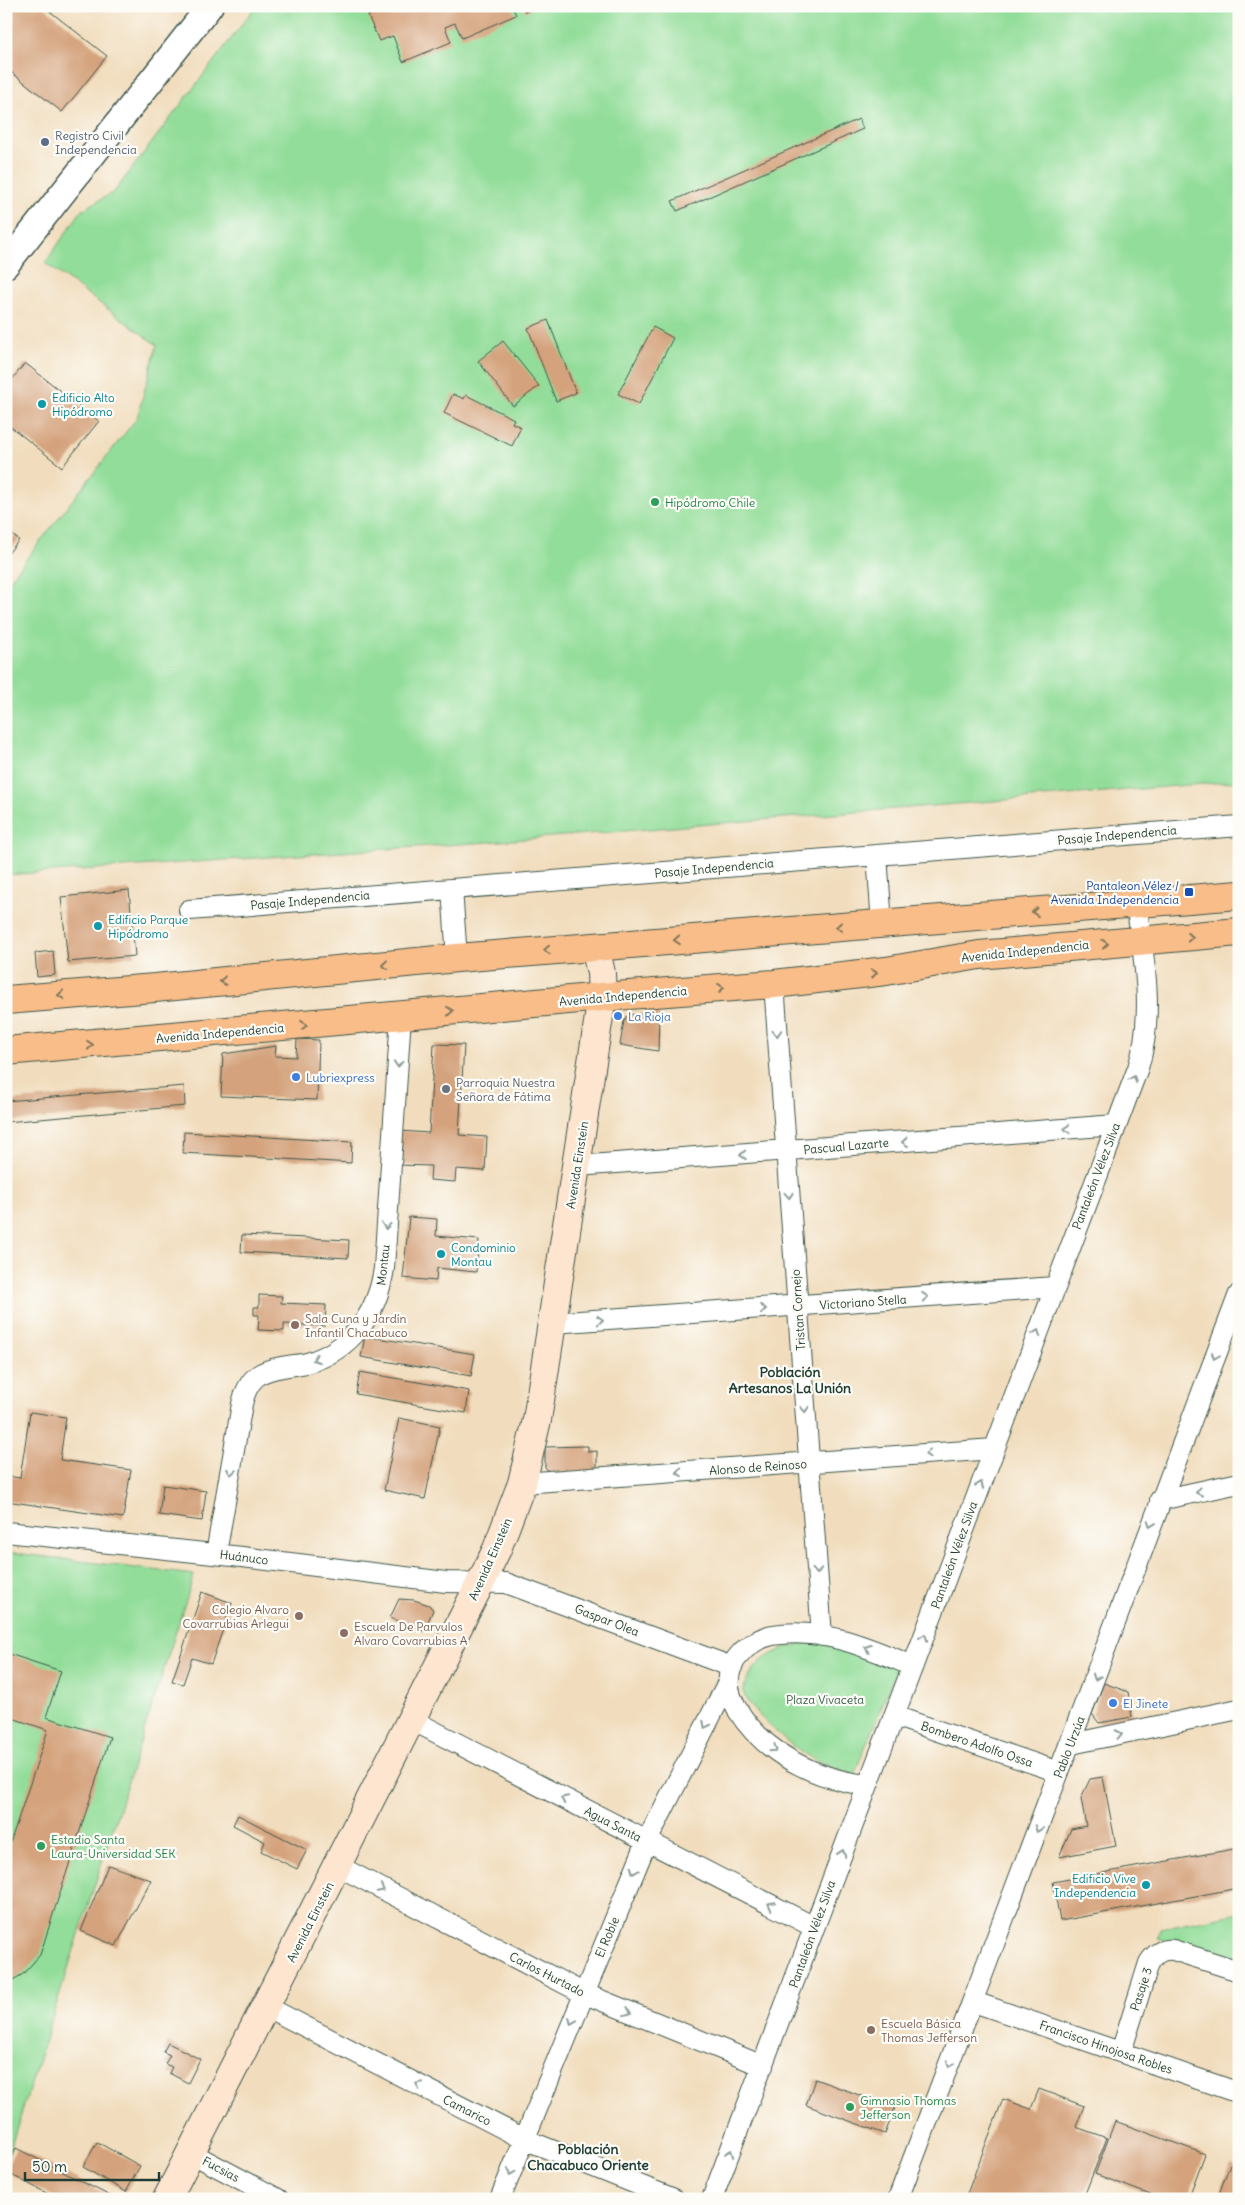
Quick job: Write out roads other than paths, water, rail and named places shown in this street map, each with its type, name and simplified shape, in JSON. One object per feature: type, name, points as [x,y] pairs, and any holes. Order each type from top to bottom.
[{"type":"main road","points":[[6,1000],[155,988],[457,958],[1239,895]]},
{"type":"main road","name":"Avenida Independencia","points":[[6,1051],[602,997],[774,984],[878,973],[979,955],[1239,932]]},
{"type":"main road","name":"Avenida Einstein","points":[[167,2199],[267,2007],[481,1582],[497,1549],[522,1484],[537,1420],[602,997],[601,973],[595,947]]},
{"type":"street","points":[[6,265],[207,7]]},
{"type":"street","name":"Pasaje Independencia","points":[[189,910],[1239,826]]},
{"type":"street","points":[[877,855],[882,924]]},
{"type":"street","points":[[452,889],[457,958]]},
{"type":"street","name":"Pantaleón Vélez Silva","points":[[712,2199],[1146,1042],[1148,1010],[1142,941],[1136,904]]},
{"type":"street","name":"Tristan Cornejo","points":[[774,984],[822,1636]]},
{"type":"street","name":"Montau","points":[[216,1554],[242,1404],[248,1386],[255,1377],[266,1371],[309,1362],[342,1346],[366,1322],[380,1291],[384,1268],[401,1016]]},
{"type":"street","name":"Pascual Lazarte","points":[[577,1166],[786,1152],[1116,1125]]},
{"type":"street","name":"Victoriano Stella","points":[[552,1323],[797,1307],[1054,1287]]},
{"type":"street","name":"Pablo Urzúa","points":[[898,2199],[974,2002],[1160,1500],[1239,1294]]},
{"type":"street","name":"Alonso de Reinoso","points":[[522,1484],[994,1449]]},
{"type":"street","points":[[1160,1500],[1239,1483]]},
{"type":"street","name":"Huánuco","points":[[6,1532],[216,1554],[446,1582],[481,1582]]},
{"type":"street","name":"Gaspar Olea","points":[[481,1582],[498,1582],[513,1585],[730,1674]]},
{"type":"street","points":[[867,1785],[846,1782],[816,1772],[771,1747],[753,1731],[739,1712],[729,1693],[730,1674],[747,1647],[771,1636],[794,1634],[822,1636],[848,1641],[913,1666]]},
{"type":"street","name":"El Roble","points":[[500,2199],[647,1841],[730,1674]]},
{"type":"street","points":[[1071,1744],[1239,1709]]},
{"type":"street","name":"Bombero Adolfo Ossa","points":[[894,1716],[1059,1772]]},
{"type":"street","name":"Agua Santa","points":[[412,1720],[814,1928]]},
{"type":"street","name":"Carlos Hurtado","points":[[338,1866],[583,1993],[763,2066]]},
{"type":"street","name":"Pasaje 3","points":[[1121,2052],[1149,1963],[1156,1954],[1164,1950],[1173,1950],[1239,1971]]},
{"type":"street","name":"Francisco Hinojosa Robles","points":[[974,2002],[1239,2093]]},
{"type":"street","name":"Camarico","points":[[267,2007],[524,2139],[674,2199]]},
{"type":"street","name":"Fucsias","points":[[191,2153],[278,2199]]},
{"type":"place","name":"Registro Civil Independencia","points":[[45,142]]},
{"type":"place","name":"Edificio Alto Hipódromo","points":[[42,404]]},
{"type":"place","name":"Hipódromo Chile","points":[[655,502]]},
{"type":"place","name":"Pantaleon Vélez / Avenida Independencia","points":[[1189,892]]},
{"type":"place","name":"Edificio Parque Hipódromo","points":[[98,926]]},
{"type":"place","name":"La Rioja","points":[[618,1016]]},
{"type":"place","name":"Lubriexpress","points":[[296,1077]]},
{"type":"place","name":"Parroquia Nuestra Señora de Fátima","points":[[446,1089]]},
{"type":"place","name":"Condominio Montau","points":[[441,1254]]},
{"type":"place","name":"Sala Cuna y Jardín Infantil Chacabuco","points":[[295,1325]]},
{"type":"place","name":"Colegio Alvaro Covarrubias Arlegui","points":[[299,1616]]},
{"type":"place","name":"Escuela De Parvulos Alvaro Covarrubias A","points":[[344,1633]]},
{"type":"place","name":"El Jinete","points":[[1113,1703]]},
{"type":"place","name":"Estadio Santa Laura-Universidad SEK","points":[[41,1846]]},
{"type":"place","name":"Edificio Vive Independencia","points":[[1146,1885]]},
{"type":"place","name":"Escuela Básica Thomas Jefferson","points":[[871,2030]]},
{"type":"place","name":"Gimnasio Thomas Jefferson","points":[[850,2107]]},
{"type":"district","name":"Población Artesanos La Unión","points":[[790,1380]]},
{"type":"district","name":"Población Chacabuco Oriente","points":[[588,2158]]},
{"type":"park label","name":"Plaza Vivaceta","points":[[825,1699]]}]
